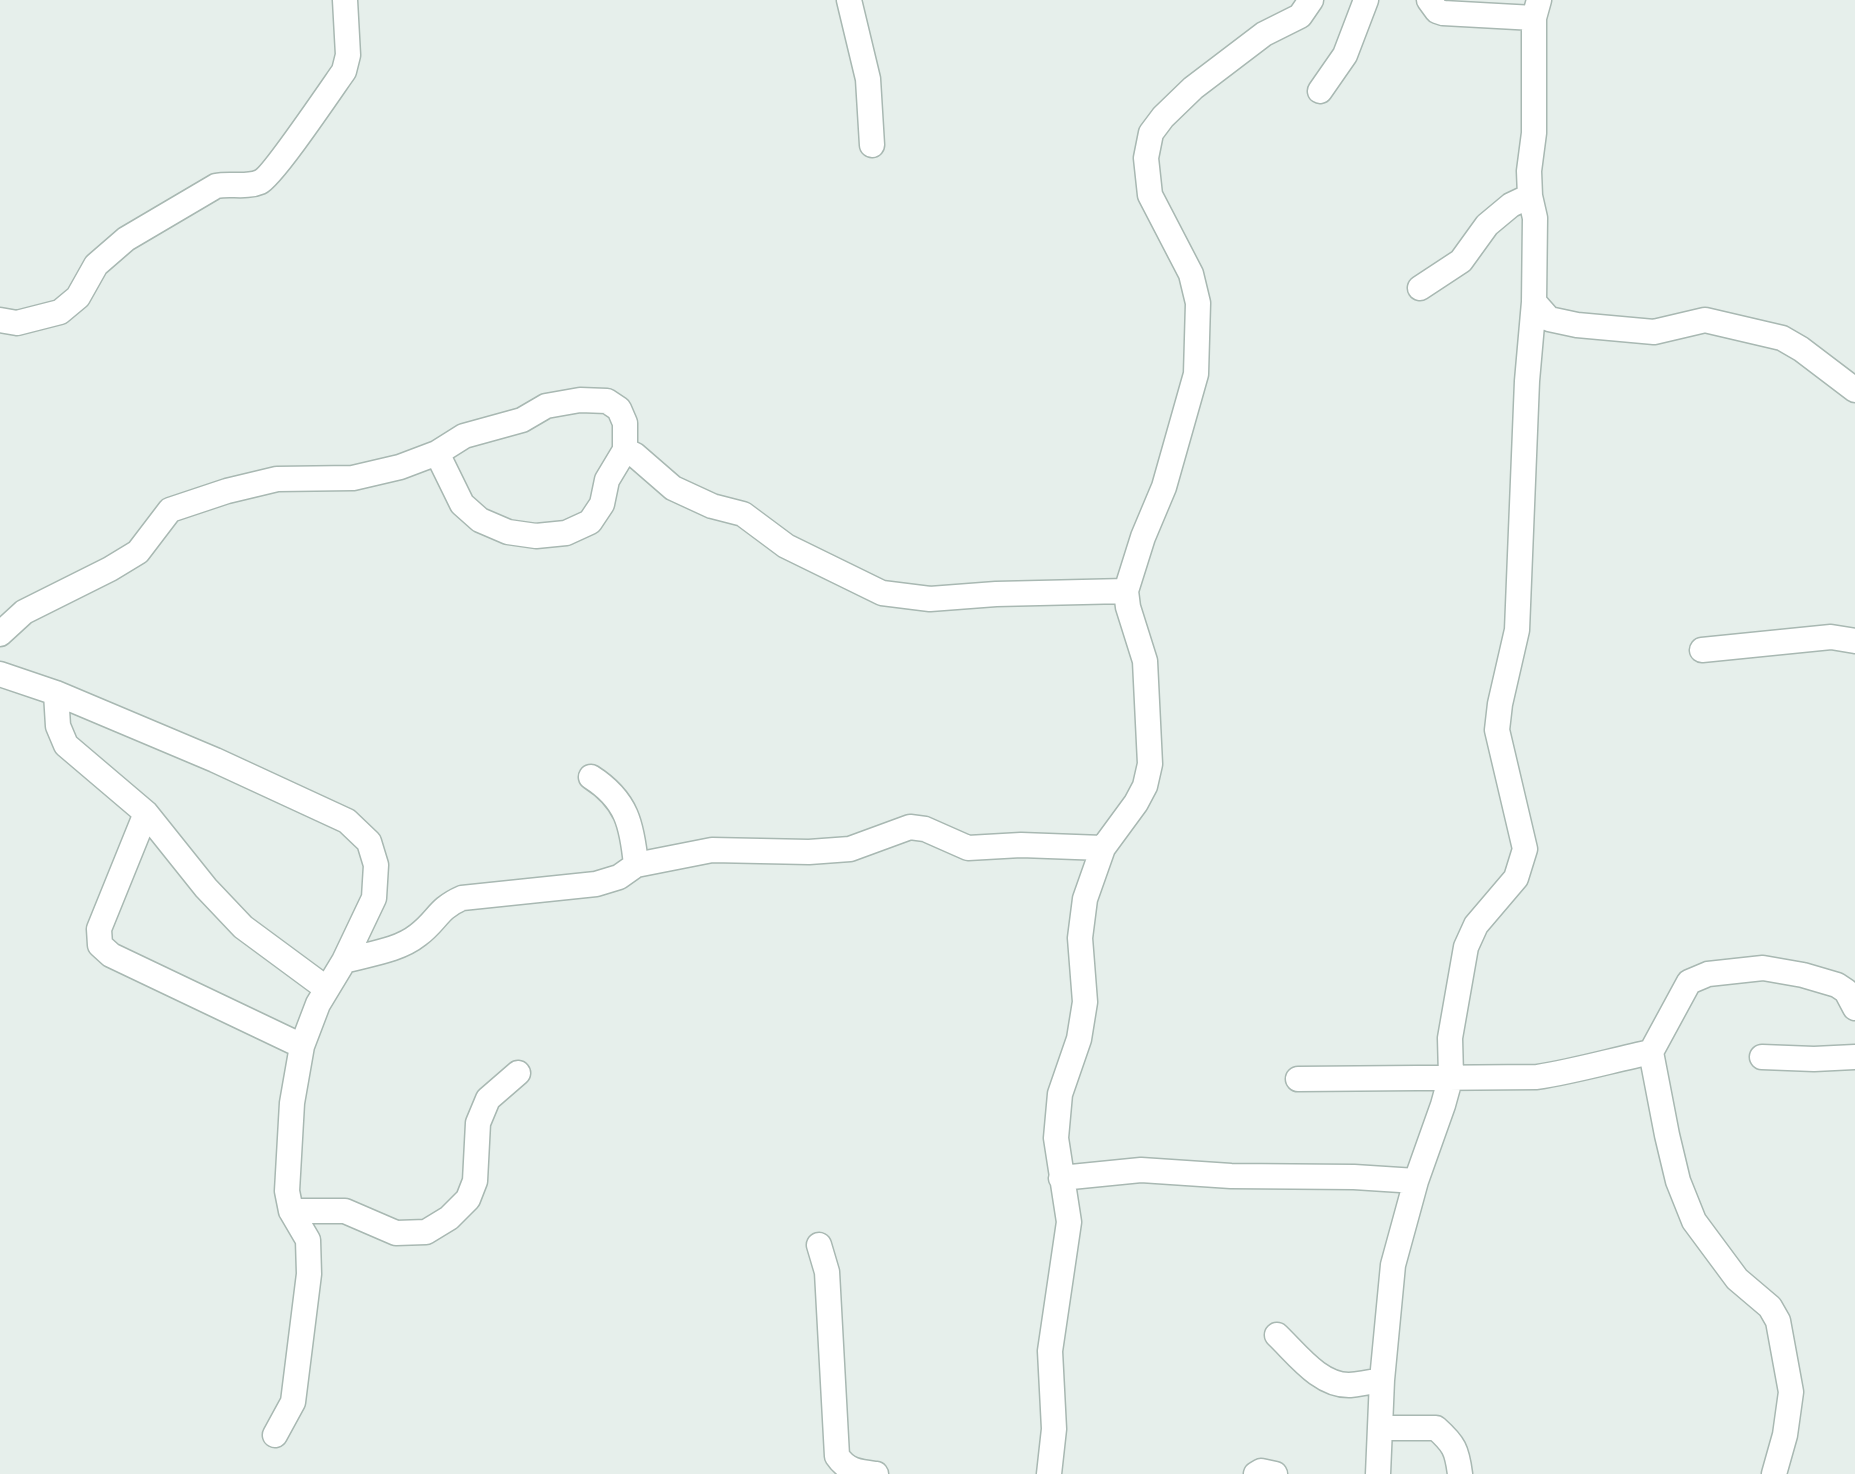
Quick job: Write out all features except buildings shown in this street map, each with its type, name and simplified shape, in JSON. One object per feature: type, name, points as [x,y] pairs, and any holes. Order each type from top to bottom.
[{"type":"street","points":[[0,320],[17,323],[60,312],[78,297],[96,265],[126,239],[216,186],[230,183],[250,185],[262,181],[277,167],[344,71],[348,55],[345,0]]},
{"type":"street","points":[[849,0],[868,79],[872,145]]},
{"type":"street","points":[[1049,1474],[1054,1429],[1050,1351],[1069,1222],[1056,1138],[1060,1094],[1079,1039],[1085,1002],[1080,938],[1085,899],[1103,848],[1136,803],[1145,786],[1150,764],[1145,661],[1126,591],[1143,537],[1164,487],[1196,374],[1198,303],[1191,274],[1150,195],[1146,158],[1151,133],[1193,88],[1264,34],[1300,16],[1311,0]]},
{"type":"street","points":[[1320,91],[1345,55],[1366,0]]},
{"type":"street","points":[[1375,1472],[1393,1265],[1416,1181],[1451,1076],[1450,1038],[1466,947],[1476,925],[1516,878],[1525,849],[1497,730],[1517,630],[1534,302],[1535,218],[1529,171],[1536,88],[1536,9],[1443,13],[1437,11],[1429,0]]},
{"type":"street","points":[[1420,288],[1461,261],[1487,225],[1511,205],[1530,196]]},
{"type":"street","points":[[1534,302],[1549,319],[1577,325],[1654,332],[1705,320],[1782,338],[1855,390]]},
{"type":"street","points":[[0,634],[24,612],[138,552],[170,510],[277,479],[353,478],[400,467],[437,453],[464,436],[522,420],[546,406],[580,400],[607,401],[619,409],[625,423],[625,450],[607,480],[602,504],[590,522],[566,533],[536,536],[508,532],[480,520],[462,504],[437,453]]},
{"type":"street","points":[[625,450],[673,488],[712,506],[743,514],[786,546],[882,593],[930,599],[1126,591]]},
{"type":"street","points":[[1702,650],[1831,637],[1855,641]]},
{"type":"street","points":[[0,674],[56,693],[228,766],[347,821],[369,842],[376,865],[374,898],[344,961],[318,1004],[302,1046],[292,1103],[287,1191],[291,1211],[308,1240],[309,1274],[293,1402],[275,1435]]},
{"type":"street","points":[[56,693],[58,726],[66,745],[146,813],[206,888],[243,927],[327,989]]},
{"type":"street","points":[[591,777],[617,796],[632,830],[636,865]]},
{"type":"street","points":[[146,813],[99,929],[100,945],[111,955],[302,1046]]},
{"type":"street","points":[[344,961],[401,946],[424,930],[445,905],[462,898],[596,884],[619,877],[636,865],[712,850],[809,852],[850,849],[910,827],[925,829],[968,848],[1021,845],[1103,848]]},
{"type":"street","points":[[1774,1474],[1785,1435],[1791,1392],[1778,1321],[1770,1307],[1737,1279],[1694,1221],[1678,1181],[1651,1052],[1689,982],[1708,974],[1763,968],[1803,975],[1837,985],[1846,991],[1855,1008]]},
{"type":"street","points":[[1298,1079],[1537,1077],[1651,1052]]},
{"type":"street","points":[[1762,1057],[1855,1057]]},
{"type":"street","points":[[291,1211],[345,1211],[396,1233],[426,1232],[449,1218],[468,1199],[475,1181],[478,1123],[488,1099],[518,1073]]},
{"type":"street","points":[[1061,1178],[1141,1170],[1416,1181]]},
{"type":"street","points":[[819,1245],[827,1272],[837,1456],[843,1465],[855,1472],[876,1474]]},
{"type":"street","points":[[1277,1335],[1318,1374],[1331,1382],[1348,1385],[1382,1380]]},
{"type":"street","points":[[1381,1428],[1436,1428],[1452,1442],[1458,1456],[1460,1474]]},
{"type":"street","points":[[1256,1474],[1261,1471],[1275,1474]]}]
